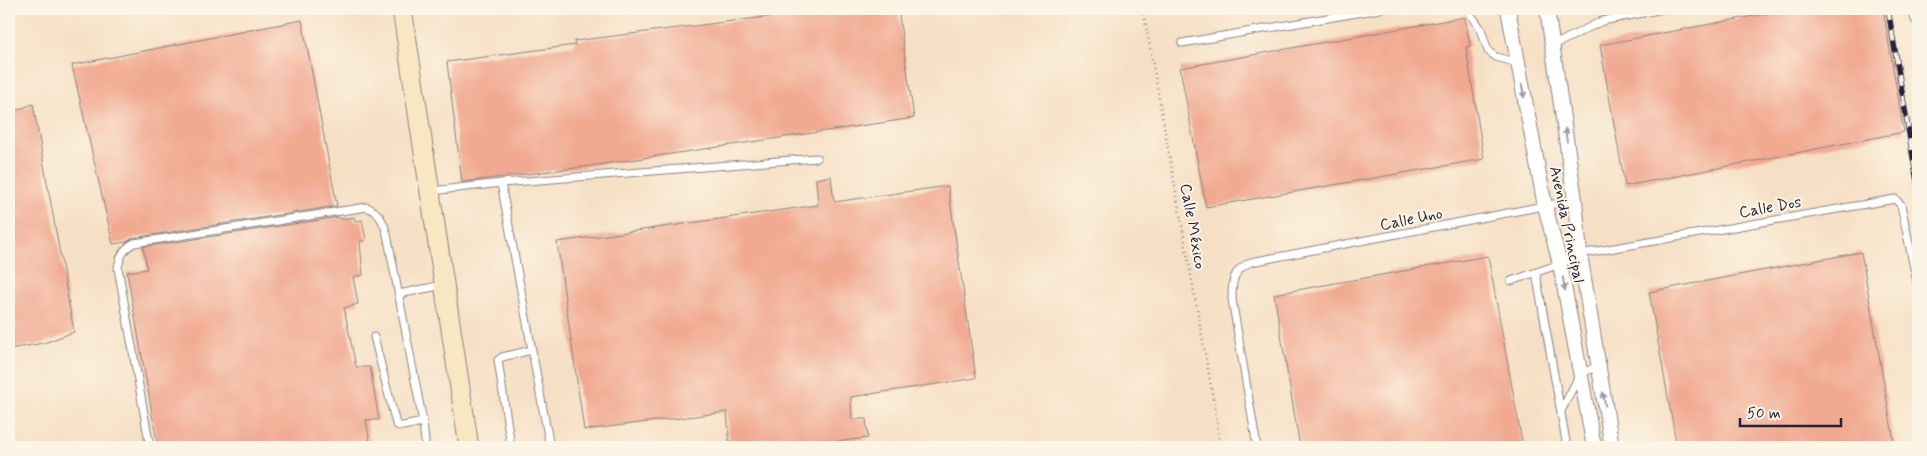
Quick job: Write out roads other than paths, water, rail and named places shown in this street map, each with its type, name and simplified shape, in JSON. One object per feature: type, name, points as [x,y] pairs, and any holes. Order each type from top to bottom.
[{"type":"main road","points":[[402,9],[469,447]]},
{"type":"street","name":"Avenida Principal","points":[[1508,9],[1546,206],[1560,264],[1594,447]]},
{"type":"street","name":"Avenida Principal","points":[[1547,9],[1576,200],[1580,254],[1612,447]]},
{"type":"street","points":[[1917,9],[1918,18]]},
{"type":"lane","points":[[1182,43],[1380,9]]},
{"type":"lane","points":[[1467,9],[1481,29],[1488,51],[1496,56],[1518,62]]},
{"type":"lane","points":[[1552,46],[1602,21],[1663,9]]},
{"type":"lane","points":[[429,191],[501,183],[817,158]]},
{"type":"lane","points":[[501,183],[550,447]]},
{"type":"lane","name":"Calle Dos","points":[[1511,281],[1560,264],[1580,254],[1895,199],[1902,205],[1918,287]]},
{"type":"lane","name":"Calle Uno","points":[[1258,447],[1232,298],[1232,288],[1236,273],[1241,266],[1251,262],[1576,200]]},
{"type":"lane","points":[[150,447],[118,268],[120,258],[126,248],[134,243],[367,207],[377,212],[383,220],[400,294],[426,442]]},
{"type":"lane","points":[[1536,273],[1567,447]]},
{"type":"lane","points":[[400,294],[444,285]]},
{"type":"lane","points":[[374,337],[396,424],[403,426],[423,422]]},
{"type":"lane","points":[[511,447],[498,360],[502,357],[532,350]]},
{"type":"lane","points":[[1560,411],[1580,374],[1598,366]]},
{"type":"railway","points":[[1888,9],[1918,187]]}]
